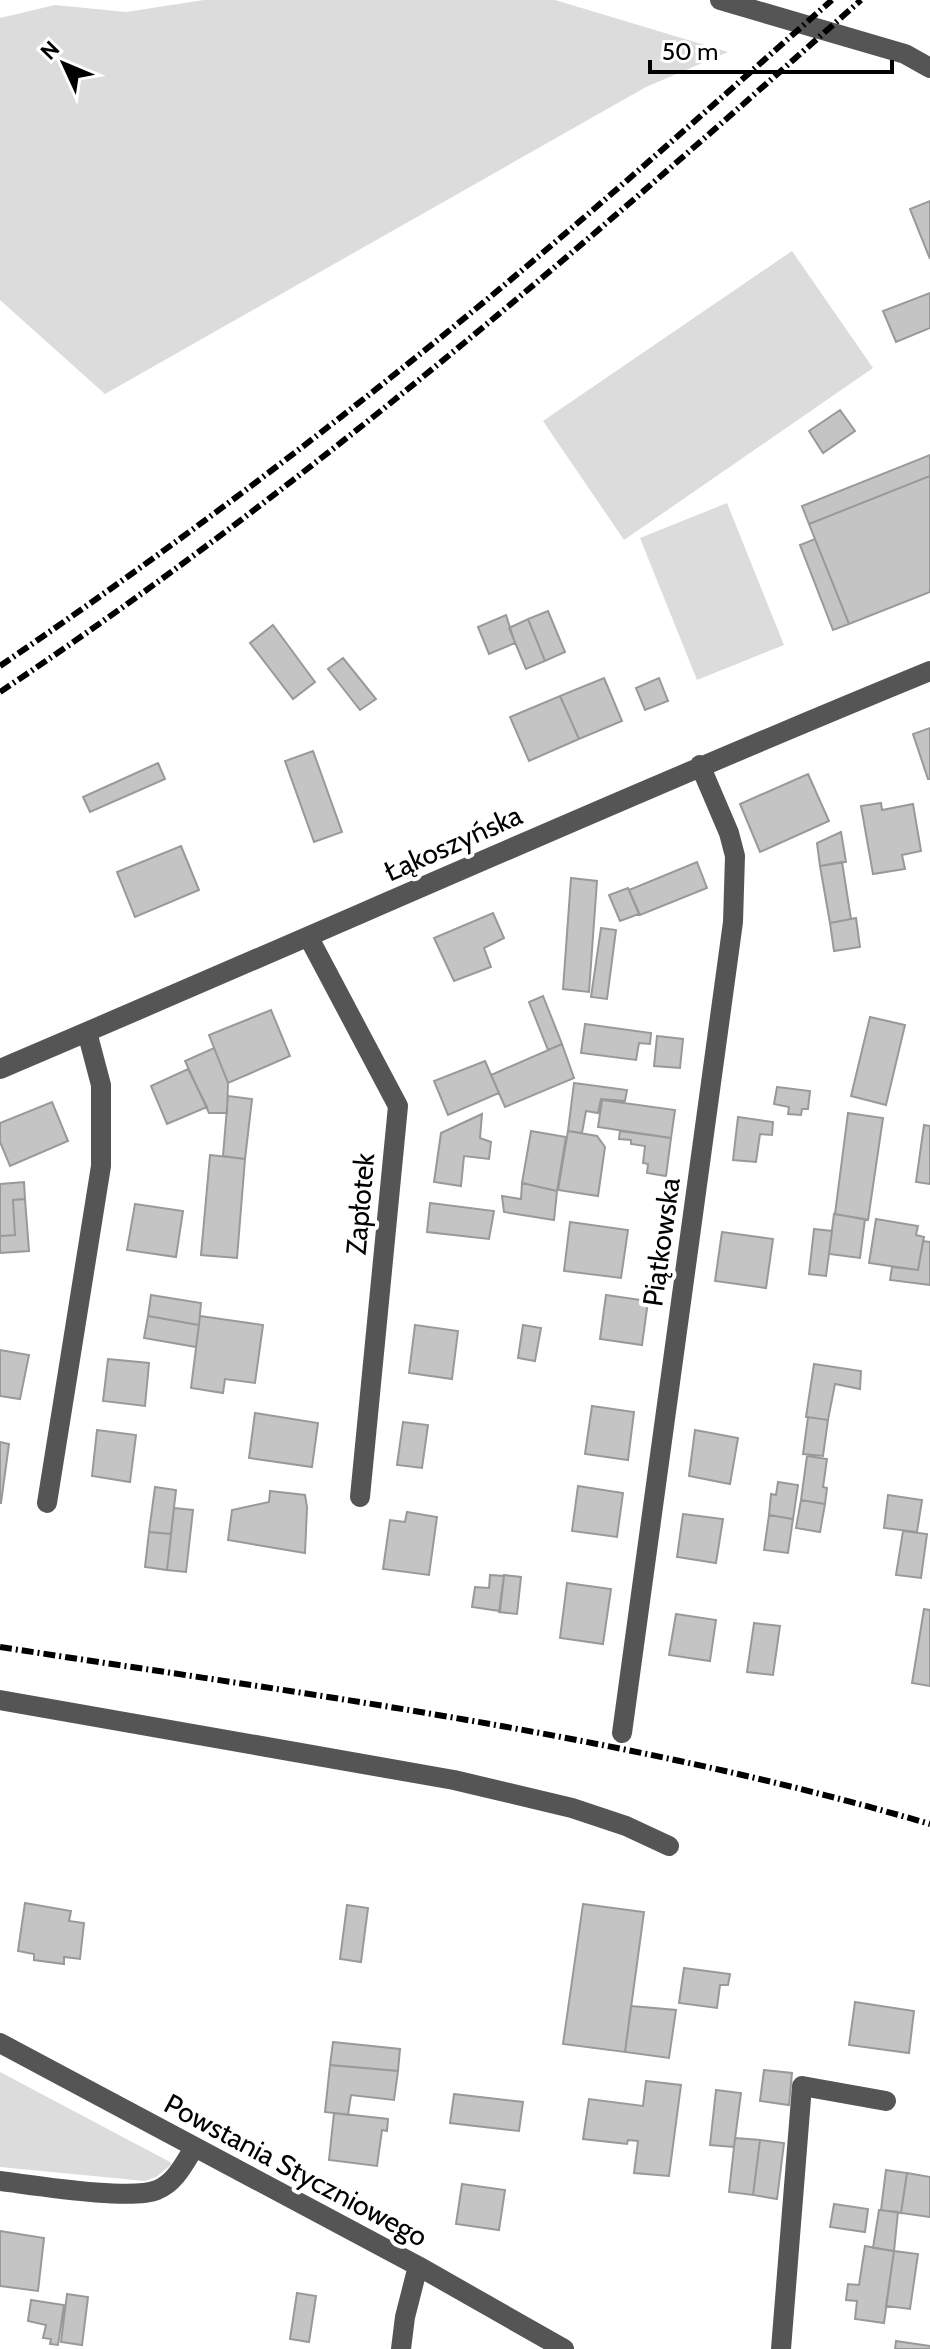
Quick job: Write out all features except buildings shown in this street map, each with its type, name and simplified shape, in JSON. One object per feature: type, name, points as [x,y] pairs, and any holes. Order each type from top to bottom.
[{"type":"street","points":[[720,0],[905,54],[930,68]]},
{"type":"street","points":[[905,54],[930,52]]},
{"type":"street","name":"Łąkoszyńska","points":[[0,1069],[309,938],[700,765],[930,671]]},
{"type":"street","name":"Piątkowska","points":[[622,1733],[733,922],[735,856],[721,810],[700,765]]},
{"type":"street","name":"Zapłotek","points":[[309,938],[398,1106],[360,1497]]},
{"type":"street","points":[[47,1503],[101,1166],[101,1085],[87,1032]]},
{"type":"street","points":[[0,1700],[454,1780],[572,1808],[626,1826],[669,1846]]},
{"type":"street","name":"Powstania Styczniowego","points":[[0,2043],[418,2266],[564,2349]]},
{"type":"street","points":[[781,2349],[802,2086],[886,2101]]},
{"type":"street","points":[[0,2181],[133,2194],[157,2190],[175,2179],[194,2148]]},
{"type":"street","points":[[401,2349],[405,2317],[418,2266]]},
{"type":"shaded area","points":[[204,0],[555,0],[728,52],[646,87],[105,394],[0,300],[0,18],[55,5],[126,12]]},
{"type":"shaded area","points":[[792,251],[873,368],[624,540],[543,421]]},
{"type":"shaded area","points":[[727,503],[784,645],[697,680],[640,538]]},
{"type":"shaded area","points":[[0,2072],[171,2165],[145,2181],[0,2167]]},
{"type":"railway","points":[[0,666],[198,526],[447,333],[832,0]]},
{"type":"railway","points":[[0,692],[114,613],[335,448],[548,273],[861,0]]},
{"type":"railway","points":[[0,1647],[351,1701],[585,1742],[816,1793],[930,1824]]}]
